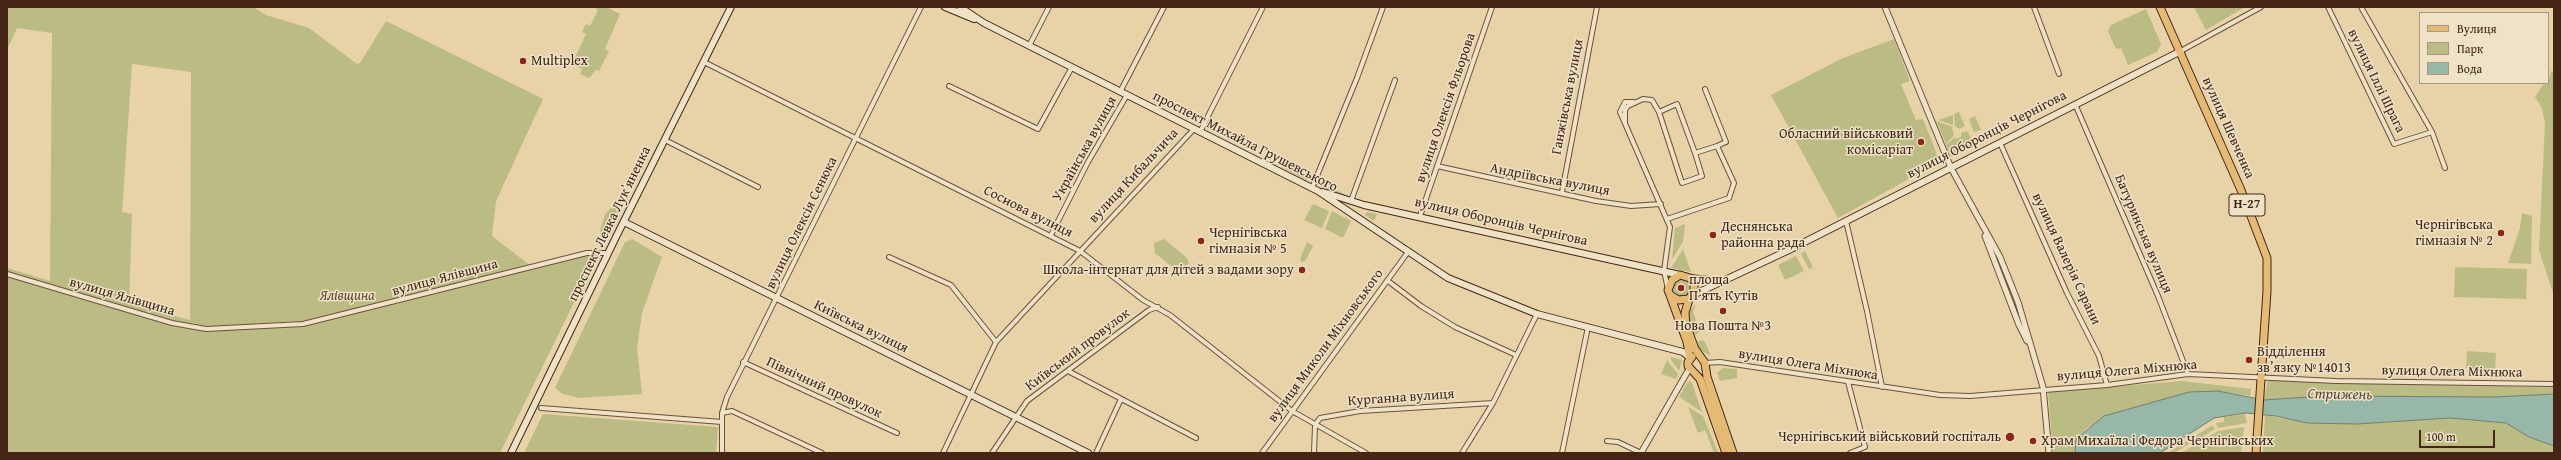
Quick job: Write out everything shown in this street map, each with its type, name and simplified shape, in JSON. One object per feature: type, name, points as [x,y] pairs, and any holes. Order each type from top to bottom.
[{"type":"main road","name":"проспект Левка Лукʼяненка","points":[[511,453],[608,253],[731,7]]},
{"type":"main road","name":"проспект Михайла Грушевського","points":[[945,7],[984,23],[1315,190],[1448,278],[1537,314],[1683,352],[1690,358]]},
{"type":"main road","name":"проспект Михайла Грушевського","points":[[960,7],[984,23]]},
{"type":"main road","name":"вулиця Шевченка","points":[[2160,7],[2241,190],[2267,258],[2261,392],[2256,453]]},
{"type":"main road","name":"вулиця Оборонців Чернігова","points":[[1691,297],[1846,221],[2179,52]]},
{"type":"main road","name":"вулиця Оборонців Чернігова","points":[[1315,190],[1364,205],[1420,216],[1680,275]]},
{"type":"main road","points":[[1358,218],[1358,210],[1364,205]]},
{"type":"main road","name":"Київська вулиця","points":[[624,222],[1088,453]]},
{"type":"main road","points":[[1726,453],[1700,379],[1692,371],[1688,364],[1690,358],[1687,342],[1669,292],[1672,280],[1680,275],[1690,278],[1694,286],[1685,313],[1686,325],[1705,365],[1733,453]]},
{"type":"main road","name":"вулиця Оборонців Чернігова","points":[[1690,278],[1710,282],[1722,281]]},
{"type":"main road","points":[[1669,292],[1678,300],[1691,297]]},
{"type":"main road","points":[[1690,358],[1700,356]]},
{"type":"main road","points":[[1692,371],[1701,372],[1705,365]]},
{"type":"street","name":"вулиця Олексія Сенюка","points":[[722,453],[722,413],[743,362],[922,7]]},
{"type":"street","points":[[1029,46],[1049,7]]},
{"type":"street","points":[[1120,92],[1164,7]]},
{"type":"street","points":[[1200,132],[1263,7]]},
{"type":"street","points":[[1315,190],[1383,7]]},
{"type":"street","name":"вулиця Олексія Фльорова","points":[[1420,216],[1492,7]]},
{"type":"street","name":"Ганжівська вулиця","points":[[1562,192],[1597,7]]},
{"type":"street","points":[[1885,7],[1951,168],[2000,257],[2018,302],[2043,390],[2049,453]]},
{"type":"street","points":[[2034,7],[2059,74]]},
{"type":"street","name":"вулиця Оборонців Чернігова","points":[[2179,52],[2261,7]]},
{"type":"street","name":"вулиця Іллі Шрага","points":[[2328,7],[2394,144],[2432,132]]},
{"type":"street","points":[[2361,7],[2432,132],[2445,168]]},
{"type":"street","name":"Соснова вулиця","points":[[704,62],[857,137],[1080,251],[1143,300],[1158,307],[1292,411],[1366,453]]},
{"type":"street","points":[[949,86],[1038,129],[1072,67]]},
{"type":"street","points":[[1351,201],[1395,80]]},
{"type":"street","points":[[1695,153],[1726,142],[1705,89]]},
{"type":"street","name":"Українська вулиця","points":[[1051,235],[1088,162],[1127,95]]},
{"type":"street","points":[[1659,112],[1677,104],[1702,176],[1682,183],[1659,112],[1652,100],[1648,98],[1633,102],[1625,110],[1626,122],[1667,219],[1670,233],[1664,271],[1669,292]]},
{"type":"street","name":"Батуринська вулиця","points":[[2075,104],[2158,296],[2188,374]]},
{"type":"street","name":"вулиця Кибальчича","points":[[943,453],[996,342],[1194,128]]},
{"type":"street","points":[[665,140],[758,187]]},
{"type":"street","name":"вулиця Валерія Сарани","points":[[2000,143],[2067,293],[2099,356],[2107,385]]},
{"type":"street","points":[[1667,219],[1729,198],[1734,183],[1717,146]]},
{"type":"street","name":"Андріївська вулиця","points":[[1437,166],[1514,184],[1562,192],[1596,201],[1631,206],[1661,204]]},
{"type":"street","points":[[1846,221],[1867,311],[1882,387]]},
{"type":"street","name":"вулиця Миколи Міхновського","points":[[1262,453],[1408,252]]},
{"type":"street","name":"вулиця Ялівщина","points":[[7,274],[172,323],[206,329],[303,324],[587,253],[608,253]]},
{"type":"street","points":[[889,257],[951,285],[996,342]]},
{"type":"street","points":[[1388,281],[1421,306],[1455,327],[1516,356]]},
{"type":"street","name":"Київський провулок","points":[[992,453],[1027,401],[1148,310],[1158,307]]},
{"type":"street","points":[[1462,453],[1493,403],[1537,314]]},
{"type":"street","points":[[1562,453],[1588,327]]},
{"type":"street","name":"Північний провулок","points":[[743,362],[897,433]]},
{"type":"street","name":"вулиця Олега Міхнюка","points":[[1705,365],[1720,362],[1940,395],[1970,396],[2107,385],[2188,374],[2554,384]]},
{"type":"street","points":[[1068,371],[1196,438]]},
{"type":"street","points":[[1607,441],[1618,442],[1641,453],[1692,371]]},
{"type":"street","points":[[1848,382],[1865,447],[1850,453]]},
{"type":"street","points":[[1096,453],[1121,399]]},
{"type":"street","name":"Курганна вулиця","points":[[1315,425],[1320,418],[1360,411],[1493,403]]},
{"type":"street","points":[[541,408],[722,422]]},
{"type":"street","points":[[722,413],[732,411],[822,453]]},
{"type":"street","points":[[1314,453],[1315,425]]},
{"type":"green space","name":"Ялівщина","points":[[7,7],[253,7],[266,15],[309,28],[357,64],[360,63],[386,21],[543,99],[496,201],[492,236],[535,269],[593,253],[596,258],[500,453],[7,453],[7,268],[50,281],[52,33],[17,28],[7,50]],"holes":[[[132,64],[191,72],[190,320],[129,304],[132,214],[122,212]]]},
{"type":"green space","points":[[594,7],[606,7],[620,14],[605,49],[609,51],[599,71],[596,70],[589,78],[580,74],[582,69],[572,64],[586,34],[582,32],[586,24],[590,26],[598,10]]},
{"type":"green space","points":[[2194,7],[2245,7],[2206,30]]},
{"type":"green space","points":[[2146,9],[2161,44],[2157,52],[2128,65],[2121,48],[2116,49],[2108,31],[2111,25]]},
{"type":"green space","points":[[1894,39],[1910,81],[1901,84],[1916,120],[1923,119],[1940,162],[1838,218],[1771,95],[1843,58]]},
{"type":"green space","points":[[2551,71],[2554,72],[2554,296],[2539,250],[2545,123],[2542,108],[2535,97],[2543,84],[2549,84]]},
{"type":"green space","points":[[1959,112],[1965,126],[1959,129],[1955,126],[1954,114]]},
{"type":"green space","points":[[1953,115],[1953,125],[1938,120]]},
{"type":"green space","points":[[1975,116],[1981,130],[1974,132],[1969,119]]},
{"type":"green space","points":[[1936,121],[1953,127],[1954,135],[1946,144]]},
{"type":"green space","points":[[1967,131],[1975,144],[1951,157],[1946,145],[1955,137],[1956,139],[1961,137],[1961,133]]},
{"type":"green space","points":[[1285,164],[1314,179],[1306,180],[1283,168]]},
{"type":"green space","points":[[1319,182],[1350,197],[1322,188]]},
{"type":"green space","points":[[623,200],[623,206],[604,243],[601,245],[600,231],[605,214],[614,205]]},
{"type":"green space","points":[[1313,204],[1329,211],[1322,228],[1304,220]]},
{"type":"green space","points":[[1332,211],[1351,221],[1343,238],[1325,229]]},
{"type":"green space","points":[[1367,212],[1377,214],[1374,221],[1365,215]]},
{"type":"green space","points":[[2522,213],[2532,216],[2531,264],[2508,263],[2520,228]]},
{"type":"green space","points":[[1685,224],[1683,242],[1672,259],[1675,228]]},
{"type":"green space","points":[[632,239],[662,257],[642,313],[637,348],[642,394],[579,398],[563,394],[555,388],[625,242]]},
{"type":"green space","points":[[1164,239],[1187,258],[1189,263],[1185,270],[1177,271],[1155,253],[1154,243]]},
{"type":"green space","points":[[1307,242],[1313,246],[1306,260],[1302,262],[1300,259]]},
{"type":"green space","points":[[1990,244],[1999,258],[2023,325],[2021,325]]},
{"type":"green space","points":[[1683,249],[1687,261],[1691,272],[1671,268]]},
{"type":"green space","points":[[1805,251],[1813,267],[1809,269],[1801,254]]},
{"type":"green space","points":[[1796,256],[1804,271],[1785,280],[1778,265]]},
{"type":"green space","points":[[2455,267],[2527,269],[2526,299],[2454,297]]},
{"type":"green space","points":[[1682,279],[1688,282],[1691,288],[1688,294],[1682,297],[1676,294],[1673,288],[1676,282]]},
{"type":"green space","points":[[1696,303],[1693,312],[1700,332],[1694,336],[1689,323],[1689,313]]},
{"type":"green space","points":[[1702,340],[1705,342],[1711,356],[1700,350],[1697,342]]},
{"type":"green space","points":[[2467,351],[2496,353],[2495,370],[2466,368]]},
{"type":"green space","points":[[1671,357],[1682,360],[1679,371],[1671,360]]},
{"type":"green space","points":[[1667,360],[1678,374],[1676,379],[1661,374]]},
{"type":"green space","points":[[1723,368],[1737,369],[1737,378],[1720,381],[1717,373]]},
{"type":"green space","points":[[2268,379],[2340,383],[2554,387],[2554,394],[2494,397],[2264,400]]},
{"type":"green space","points":[[1690,381],[1702,412],[1679,397],[1687,383]]},
{"type":"green space","points":[[2182,381],[2251,389],[2250,396],[2218,391],[2189,392],[2166,400],[2123,410],[2087,428],[2076,439],[2075,453],[2053,453],[2048,392]]},
{"type":"green space","points":[[1688,407],[1703,416],[1718,452],[1714,453],[1705,430],[1698,433]]},
{"type":"green space","points":[[543,414],[718,427],[716,453],[524,453]]},
{"type":"green space","points":[[2245,414],[2247,423],[2218,428],[2216,423],[2224,422],[2224,417]]},
{"type":"green space","points":[[2265,415],[2307,423],[2357,424],[2450,418],[2506,423],[2529,437],[2554,446],[2554,453],[2263,453]]},
{"type":"green space","points":[[2213,425],[2215,429],[2192,443],[2190,439]]},
{"type":"green space","points":[[2244,427],[2241,453],[2181,453],[2218,431]]},
{"type":"green space","points":[[2187,441],[2189,444],[2174,453],[2167,453]]},
{"type":"water","name":"Стрижень","points":[[2218,391],[2264,400],[2324,396],[2494,397],[2554,394],[2554,446],[2529,437],[2506,423],[2450,418],[2357,424],[2307,423],[2276,416],[2245,413],[2214,418],[2160,453],[2075,453],[2076,439],[2104,416],[2189,392]]},
{"type":"place","name":"Multiplex","points":[[523,61]]},
{"type":"place","name":"Обласний військовий комісаріат","points":[[1921,142]]},
{"type":"place","name":"Чернігівська гімназія № 2","points":[[2501,233]]},
{"type":"place","name":"Деснянська районна рада","points":[[1713,235]]},
{"type":"place","name":"Чернігівська гімназія № 5","points":[[1201,241]]},
{"type":"place","name":"Школа-інтернат для дітей з вадами зору","points":[[1302,270]]},
{"type":"place","name":"площа Пʼять Кутів","points":[[1681,288]]},
{"type":"place","name":"Нова Пошта №3","points":[[1723,311]]},
{"type":"place","name":"Відділення зв’язку №14013","points":[[2249,360]]},
{"type":"place","name":"Чернігівський військовий госпіталь","points":[[2010,437]]},
{"type":"place","name":"Храм Михаїла і Федора Чернігівських","points":[[2033,441]]}]
